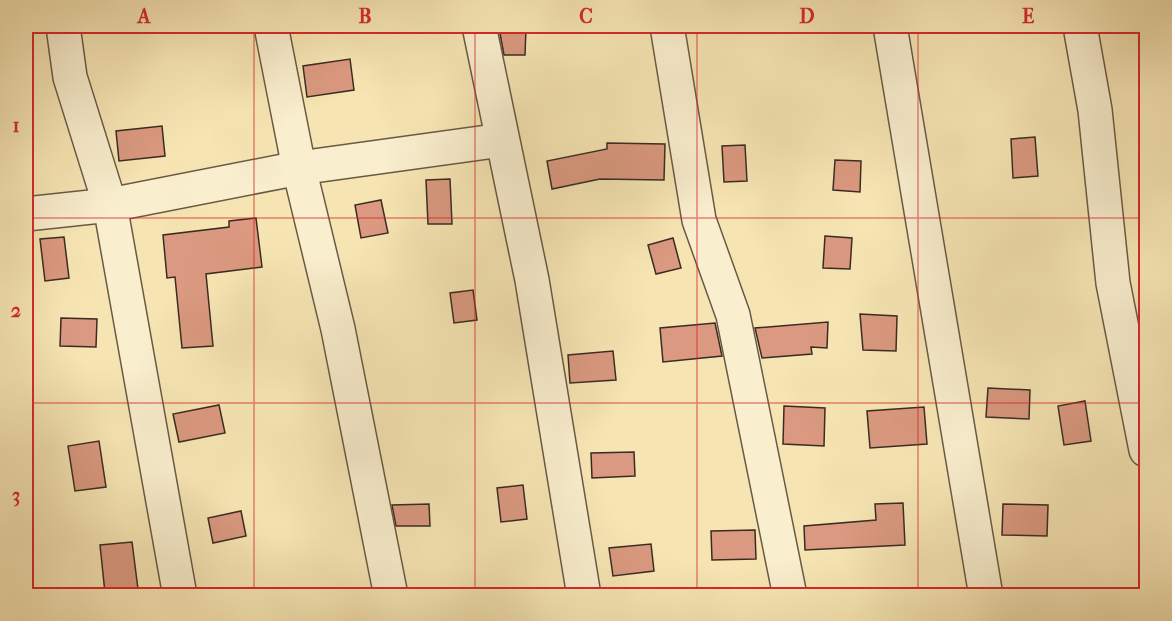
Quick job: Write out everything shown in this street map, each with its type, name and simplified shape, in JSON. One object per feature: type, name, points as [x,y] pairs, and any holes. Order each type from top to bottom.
[{"type":"street","points":[[63,26],[70,76],[110,205],[180,596]]},
{"type":"street","points":[[271,26],[299,168],[338,329],[392,596]]},
{"type":"street","points":[[479,26],[532,280],[584,596]]},
{"type":"street","points":[[667,26],[699,220],[733,315],[790,596]]},
{"type":"street","points":[[890,26],[986,596]]},
{"type":"street","points":[[1080,26],[1095,110],[1113,283],[1146,450]]},
{"type":"street","points":[[26,214],[110,205],[299,168],[502,140]]},
{"type":"building","points":[[499,28],[526,28],[525,55],[504,55]]},
{"type":"building","points":[[350,59],[354,90],[307,97],[303,66]]},
{"type":"building","points":[[162,126],[165,156],[119,161],[116,131]]},
{"type":"building","points":[[1035,137],[1038,176],[1013,178],[1011,139]]},
{"type":"building","points":[[607,143],[665,144],[664,180],[600,179],[552,189],[547,161],[607,149]]},
{"type":"building","points":[[745,145],[747,181],[724,182],[722,146]]},
{"type":"building","points":[[835,160],[861,161],[860,192],[833,190]]},
{"type":"building","points":[[450,179],[452,224],[428,224],[426,180]]},
{"type":"building","points":[[381,200],[388,233],[361,238],[355,205]]},
{"type":"building","points":[[256,218],[262,267],[206,274],[213,346],[182,348],[175,277],[167,278],[163,235],[229,227],[229,221]]},
{"type":"building","points":[[825,236],[852,238],[850,269],[823,268]]},
{"type":"building","points":[[64,237],[69,278],[45,281],[40,239]]},
{"type":"building","points":[[673,238],[681,268],[656,274],[648,245]]},
{"type":"building","points":[[473,290],[477,320],[454,323],[450,293]]},
{"type":"building","points":[[860,314],[897,316],[896,351],[863,350]]},
{"type":"building","points":[[61,318],[97,319],[96,347],[60,346]]},
{"type":"building","points":[[828,322],[827,348],[811,347],[812,354],[762,358],[755,328]]},
{"type":"building","points":[[715,323],[722,356],[663,362],[660,328]]},
{"type":"building","points":[[613,351],[616,380],[570,383],[568,355]]},
{"type":"building","points":[[988,388],[1030,390],[1029,419],[986,417]]},
{"type":"building","points":[[1085,401],[1091,441],[1064,445],[1058,406]]},
{"type":"building","points":[[219,405],[225,433],[179,442],[173,414]]},
{"type":"building","points":[[784,406],[825,408],[824,446],[783,444]]},
{"type":"building","points":[[924,407],[927,444],[870,448],[867,411]]},
{"type":"building","points":[[99,441],[106,487],[75,491],[68,446]]},
{"type":"building","points":[[634,452],[635,476],[592,478],[591,453]]},
{"type":"building","points":[[523,485],[527,519],[501,522],[497,488]]},
{"type":"building","points":[[903,503],[905,545],[805,550],[804,526],[876,520],[875,504]]},
{"type":"building","points":[[429,504],[430,526],[396,526],[392,505]]},
{"type":"building","points":[[1003,504],[1048,505],[1047,536],[1002,535]]},
{"type":"building","points":[[241,511],[246,536],[213,543],[208,518]]},
{"type":"building","points":[[755,530],[756,559],[712,560],[711,531]]},
{"type":"building","points":[[132,542],[138,589],[105,593],[100,545]]},
{"type":"building","points":[[651,544],[654,571],[613,576],[609,548]]}]
